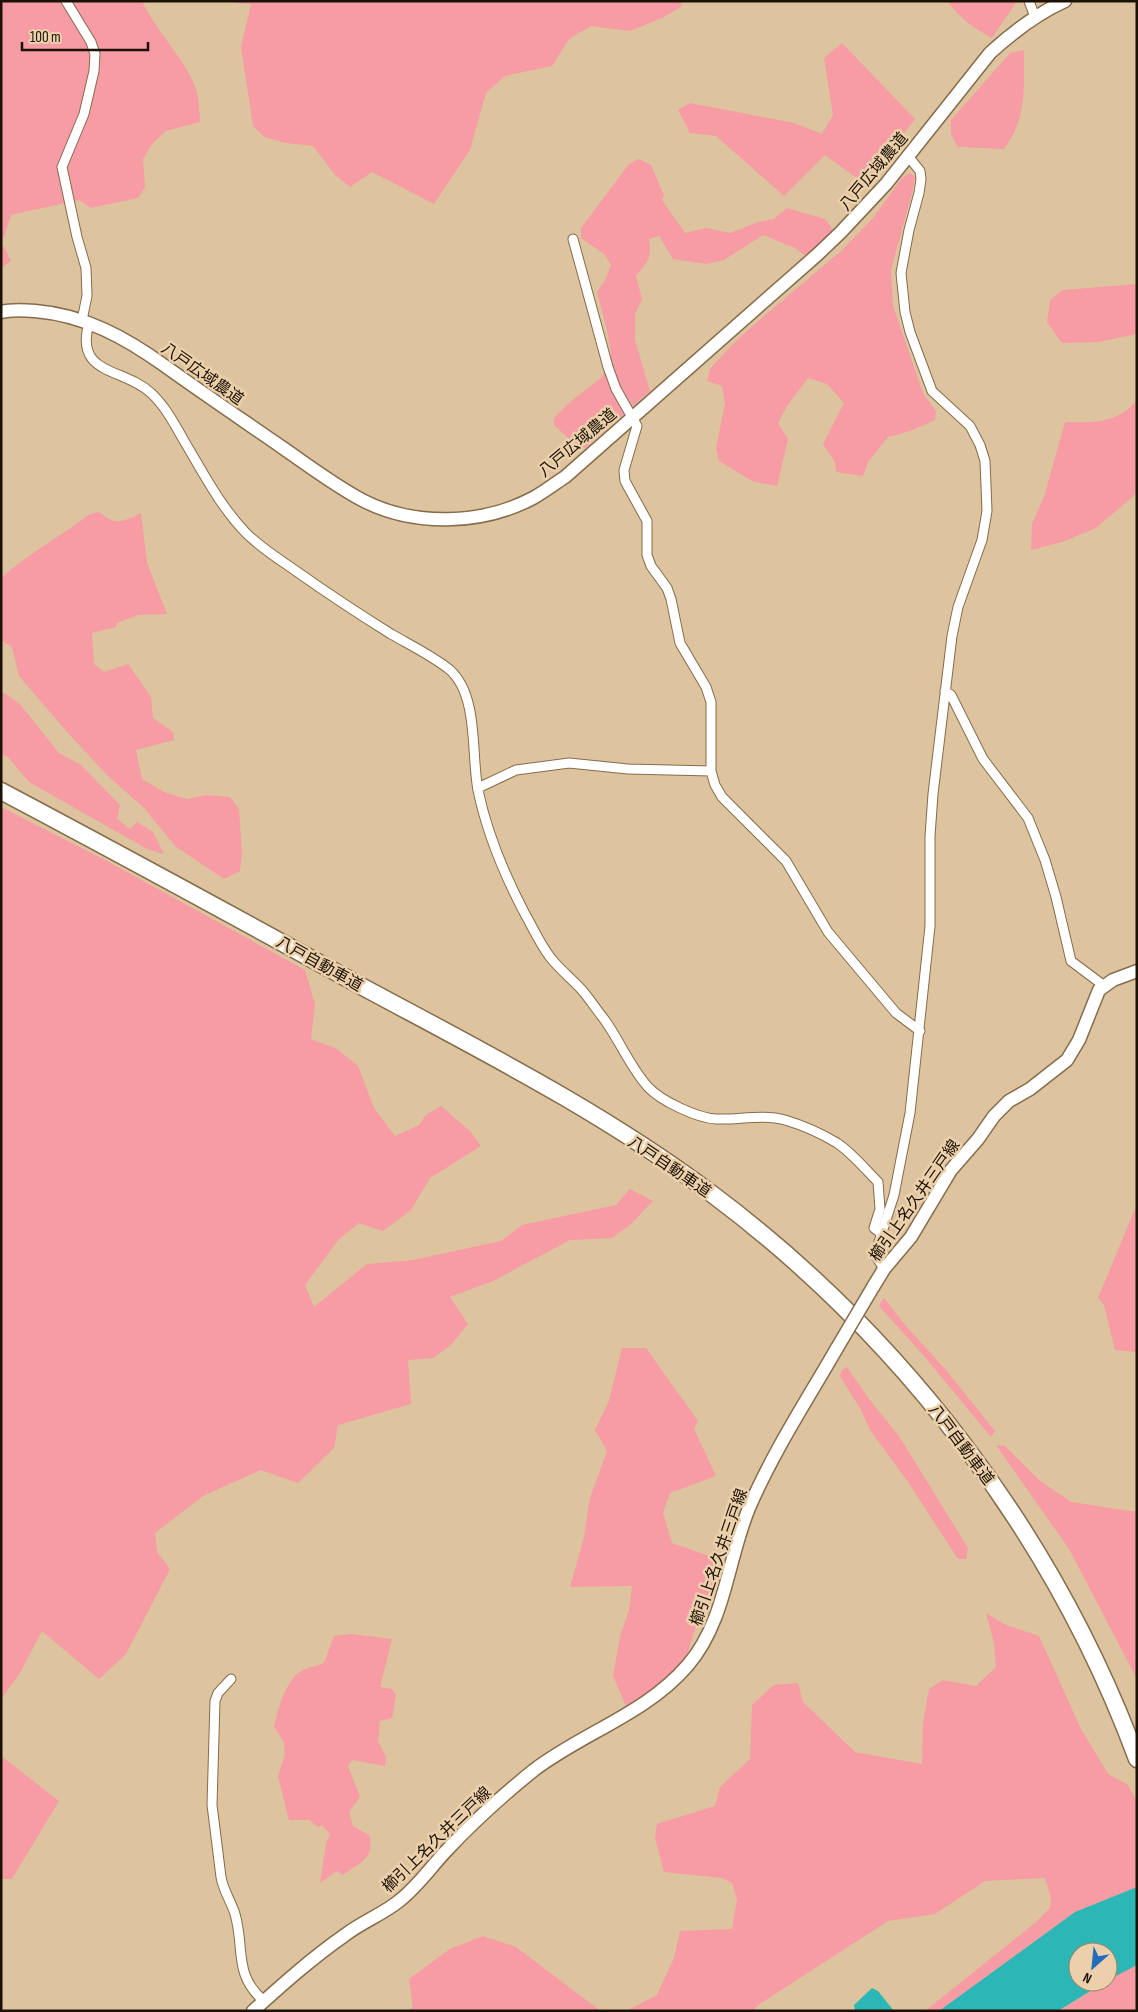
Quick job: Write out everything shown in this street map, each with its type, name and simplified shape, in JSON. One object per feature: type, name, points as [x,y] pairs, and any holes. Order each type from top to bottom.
[{"type":"highway","name":"八戸自動車道","points":[[1,781],[554,1083],[666,1152],[720,1191],[789,1246],[836,1289],[890,1344],[928,1387],[980,1454],[1020,1510],[1058,1572],[1095,1640],[1137,1738]]},
{"type":"highway","name":"八戸自動車道","points":[[1,791],[550,1089],[661,1158],[713,1195],[784,1253],[835,1299],[884,1348],[948,1424],[979,1465],[1013,1514],[1051,1576],[1078,1626],[1113,1698],[1137,1759]]},
{"type":"main road","name":"八戸広域農道","points":[[1,312],[46,312],[86,321],[138,347],[346,491],[380,508],[437,519],[472,517],[500,511],[534,498],[564,477],[841,232],[867,205],[908,156],[990,52],[1010,34],[1035,17],[1065,1]]},
{"type":"main road","points":[[1103,985],[1137,971]]},
{"type":"main road","name":"櫛引上名久井三戸線","points":[[253,2011],[317,1954],[398,1902],[476,1821],[533,1771],[563,1750],[639,1708],[656,1696],[688,1664],[709,1635],[716,1619],[742,1527],[759,1486],[884,1269],[911,1238],[952,1170],[994,1116],[1009,1101],[1030,1089],[1061,1066],[1072,1054],[1093,1001],[1103,985]]},
{"type":"street","points":[[66,1],[95,54],[94,71],[84,114],[62,167],[77,237],[86,268],[86,340],[93,363],[139,384],[152,393],[174,423],[220,500],[247,533],[260,545],[326,592],[452,672],[458,680],[470,708],[478,788],[498,858],[532,928],[550,956],[581,989],[606,1022],[629,1062],[649,1088],[659,1097],[678,1107],[712,1119],[759,1118],[783,1120],[839,1144],[878,1182],[880,1209],[874,1228],[882,1234]]},
{"type":"street","points":[[1029,1],[1035,17]]},
{"type":"street","points":[[884,1269],[876,1256],[894,1195],[902,1157],[910,1113],[920,1031],[930,926],[932,802],[945,691],[958,607],[974,564],[985,526],[987,510],[985,460],[980,445],[970,426],[932,391],[906,319],[902,273],[908,230],[919,193],[921,179],[920,171],[908,156]]},
{"type":"street","points":[[573,239],[608,367],[616,389],[637,426],[624,470],[625,481],[647,521],[647,555],[651,566],[667,588],[680,643],[706,687],[711,702],[711,771],[715,784],[722,797],[786,860],[828,932],[896,1012],[920,1031]]},
{"type":"street","points":[[945,691],[952,695],[982,759],[1028,818],[1045,860],[1071,961],[1103,985]]},
{"type":"street","points":[[478,788],[516,770],[569,763],[628,769],[711,771]]},
{"type":"street","points":[[231,1679],[218,1693],[215,1701],[212,1805],[223,1886],[234,1913],[244,1974],[256,1994],[264,2001]]},
{"type":"shaded area","points":[[1,1],[142,1],[189,73],[196,88],[200,122],[166,131],[152,144],[143,159],[145,187],[138,198],[91,208],[79,200],[11,215],[2,243],[11,261],[1,268]]},
{"type":"shaded area","points":[[235,1],[682,1],[681,7],[662,18],[630,31],[591,26],[569,39],[552,66],[505,76],[486,93],[470,150],[434,204],[372,172],[350,187],[335,175],[313,146],[286,143],[264,137],[253,126],[241,47],[251,4],[236,3]]},
{"type":"shaded area","points":[[948,1],[1017,1],[992,38],[967,22]]},
{"type":"shaded area","points":[[842,43],[915,119],[865,184],[825,155],[784,196],[716,136],[690,133],[678,110],[690,103],[794,123],[822,134],[833,115],[824,58]]},
{"type":"shaded area","points":[[1024,50],[1023,102],[1017,126],[1004,149],[958,147],[951,134],[951,120],[1010,53]]},
{"type":"shaded area","points":[[639,159],[651,165],[664,195],[662,200],[685,233],[706,228],[730,233],[758,222],[774,219],[787,208],[825,219],[834,231],[806,256],[795,248],[763,235],[724,260],[706,264],[673,259],[659,236],[649,239],[650,251],[648,259],[636,276],[642,299],[635,314],[635,340],[650,391],[585,448],[578,447],[554,425],[554,418],[570,402],[602,377],[611,353],[597,292],[605,281],[611,265],[604,254],[581,238],[581,228],[629,164]]},
{"type":"shaded area","points":[[910,173],[915,177],[913,189],[891,270],[893,306],[923,393],[936,411],[935,420],[910,431],[888,437],[868,462],[863,476],[836,472],[835,462],[823,444],[844,403],[827,384],[808,378],[787,406],[778,423],[788,439],[777,486],[752,481],[719,461],[716,448],[725,404],[722,386],[707,381],[710,369],[750,328],[841,251],[873,218],[902,178]]},
{"type":"shaded area","points":[[1137,284],[1137,334],[1098,342],[1062,343],[1047,322],[1050,300],[1063,290]]},
{"type":"shaded area","points":[[1137,400],[1137,493],[1096,528],[1062,542],[1031,550],[1032,524],[1044,497],[1065,422],[1095,422],[1104,420],[1122,413]]},
{"type":"shaded area","points":[[99,512],[115,521],[129,519],[141,513],[147,563],[167,614],[138,615],[117,623],[116,627],[92,633],[94,664],[104,672],[128,664],[151,697],[153,718],[173,732],[174,740],[136,750],[142,779],[166,793],[187,799],[206,795],[230,797],[239,809],[242,852],[240,871],[224,879],[175,846],[144,808],[107,775],[19,676],[12,647],[1,640],[1,578],[22,561],[90,514]]},
{"type":"shaded area","points":[[1,691],[19,703],[59,753],[81,765],[120,805],[117,819],[130,829],[137,822],[153,832],[164,854],[147,849],[29,782],[8,757],[1,754]]},
{"type":"shaded area","points":[[1,807],[107,861],[305,970],[315,1004],[311,1039],[337,1049],[358,1066],[374,1108],[395,1136],[419,1125],[426,1115],[441,1106],[471,1132],[481,1146],[430,1178],[411,1210],[383,1231],[359,1223],[339,1239],[305,1285],[314,1307],[367,1264],[413,1260],[501,1241],[522,1225],[616,1205],[630,1189],[653,1201],[630,1225],[612,1238],[570,1240],[493,1281],[450,1297],[468,1324],[451,1345],[433,1358],[408,1360],[411,1404],[338,1425],[334,1448],[298,1483],[261,1470],[203,1496],[155,1533],[157,1552],[170,1569],[126,1654],[99,1679],[42,1631],[20,1673],[1,1699]]},
{"type":"shaded area","points":[[1137,1204],[1137,1352],[1115,1350],[1104,1305],[1098,1298]]},
{"type":"shaded area","points":[[884,1298],[995,1431],[991,1437],[924,1356],[879,1306]]},
{"type":"shaded area","points":[[622,1348],[646,1348],[698,1421],[694,1429],[716,1476],[670,1493],[663,1513],[672,1543],[712,1557],[717,1586],[695,1629],[684,1665],[661,1698],[635,1717],[626,1706],[613,1676],[620,1637],[629,1610],[632,1586],[570,1587],[584,1537],[590,1498],[607,1451],[595,1430],[609,1401]]},
{"type":"shaded area","points":[[847,1367],[869,1399],[899,1436],[968,1548],[966,1559],[958,1559],[908,1482],[870,1430],[861,1410],[840,1376],[842,1370]]},
{"type":"shaded area","points":[[996,1445],[1005,1446],[1039,1480],[1071,1502],[1137,1512],[1137,1679],[1069,1549]]},
{"type":"shaded area","points":[[986,1613],[1006,1625],[1039,1636],[1081,1729],[1108,1774],[1128,1785],[1137,1802],[1137,1887],[1075,1912],[939,2011],[925,2011],[1035,1923],[1050,1908],[1051,1898],[1045,1878],[985,1881],[935,1914],[888,1921],[758,2005],[753,2011],[626,2011],[657,1995],[674,1958],[680,1931],[732,1929],[737,1900],[732,1883],[722,1878],[664,1872],[655,1838],[657,1824],[715,1806],[720,1787],[750,1759],[752,1705],[774,1685],[798,1683],[803,1702],[855,1752],[922,1764],[923,1723],[929,1689],[943,1680],[976,1686],[996,1667],[994,1643]]},
{"type":"shaded area","points":[[352,1634],[392,1639],[380,1687],[392,1689],[396,1695],[392,1718],[380,1721],[378,1741],[386,1757],[385,1766],[352,1760],[348,1766],[360,1797],[349,1812],[353,1826],[369,1835],[370,1850],[368,1855],[343,1875],[337,1871],[320,1883],[326,1844],[330,1834],[322,1825],[318,1827],[309,1820],[289,1820],[278,1776],[285,1755],[284,1742],[274,1727],[282,1698],[293,1678],[307,1668],[324,1663],[334,1636]]},
{"type":"shaded area","points":[[1,1756],[59,1801],[12,1879],[1,1879]]},
{"type":"shaded area","points":[[483,1936],[516,1947],[598,2009],[612,2011],[407,2011],[413,2007],[409,1979],[450,1949]]},
{"type":"shaded area","points":[[1137,1965],[1137,2011],[1058,2011],[1089,1992],[1118,1992],[1118,1975]]},
{"type":"water","points":[[1137,1887],[1137,1965],[1118,1975],[1118,1942],[1068,1942],[1068,1992],[1089,1992],[1058,2011],[939,2011],[1075,1912]]},
{"type":"water","points":[[872,1988],[878,1991],[894,2011],[855,2011],[854,2005]]}]
